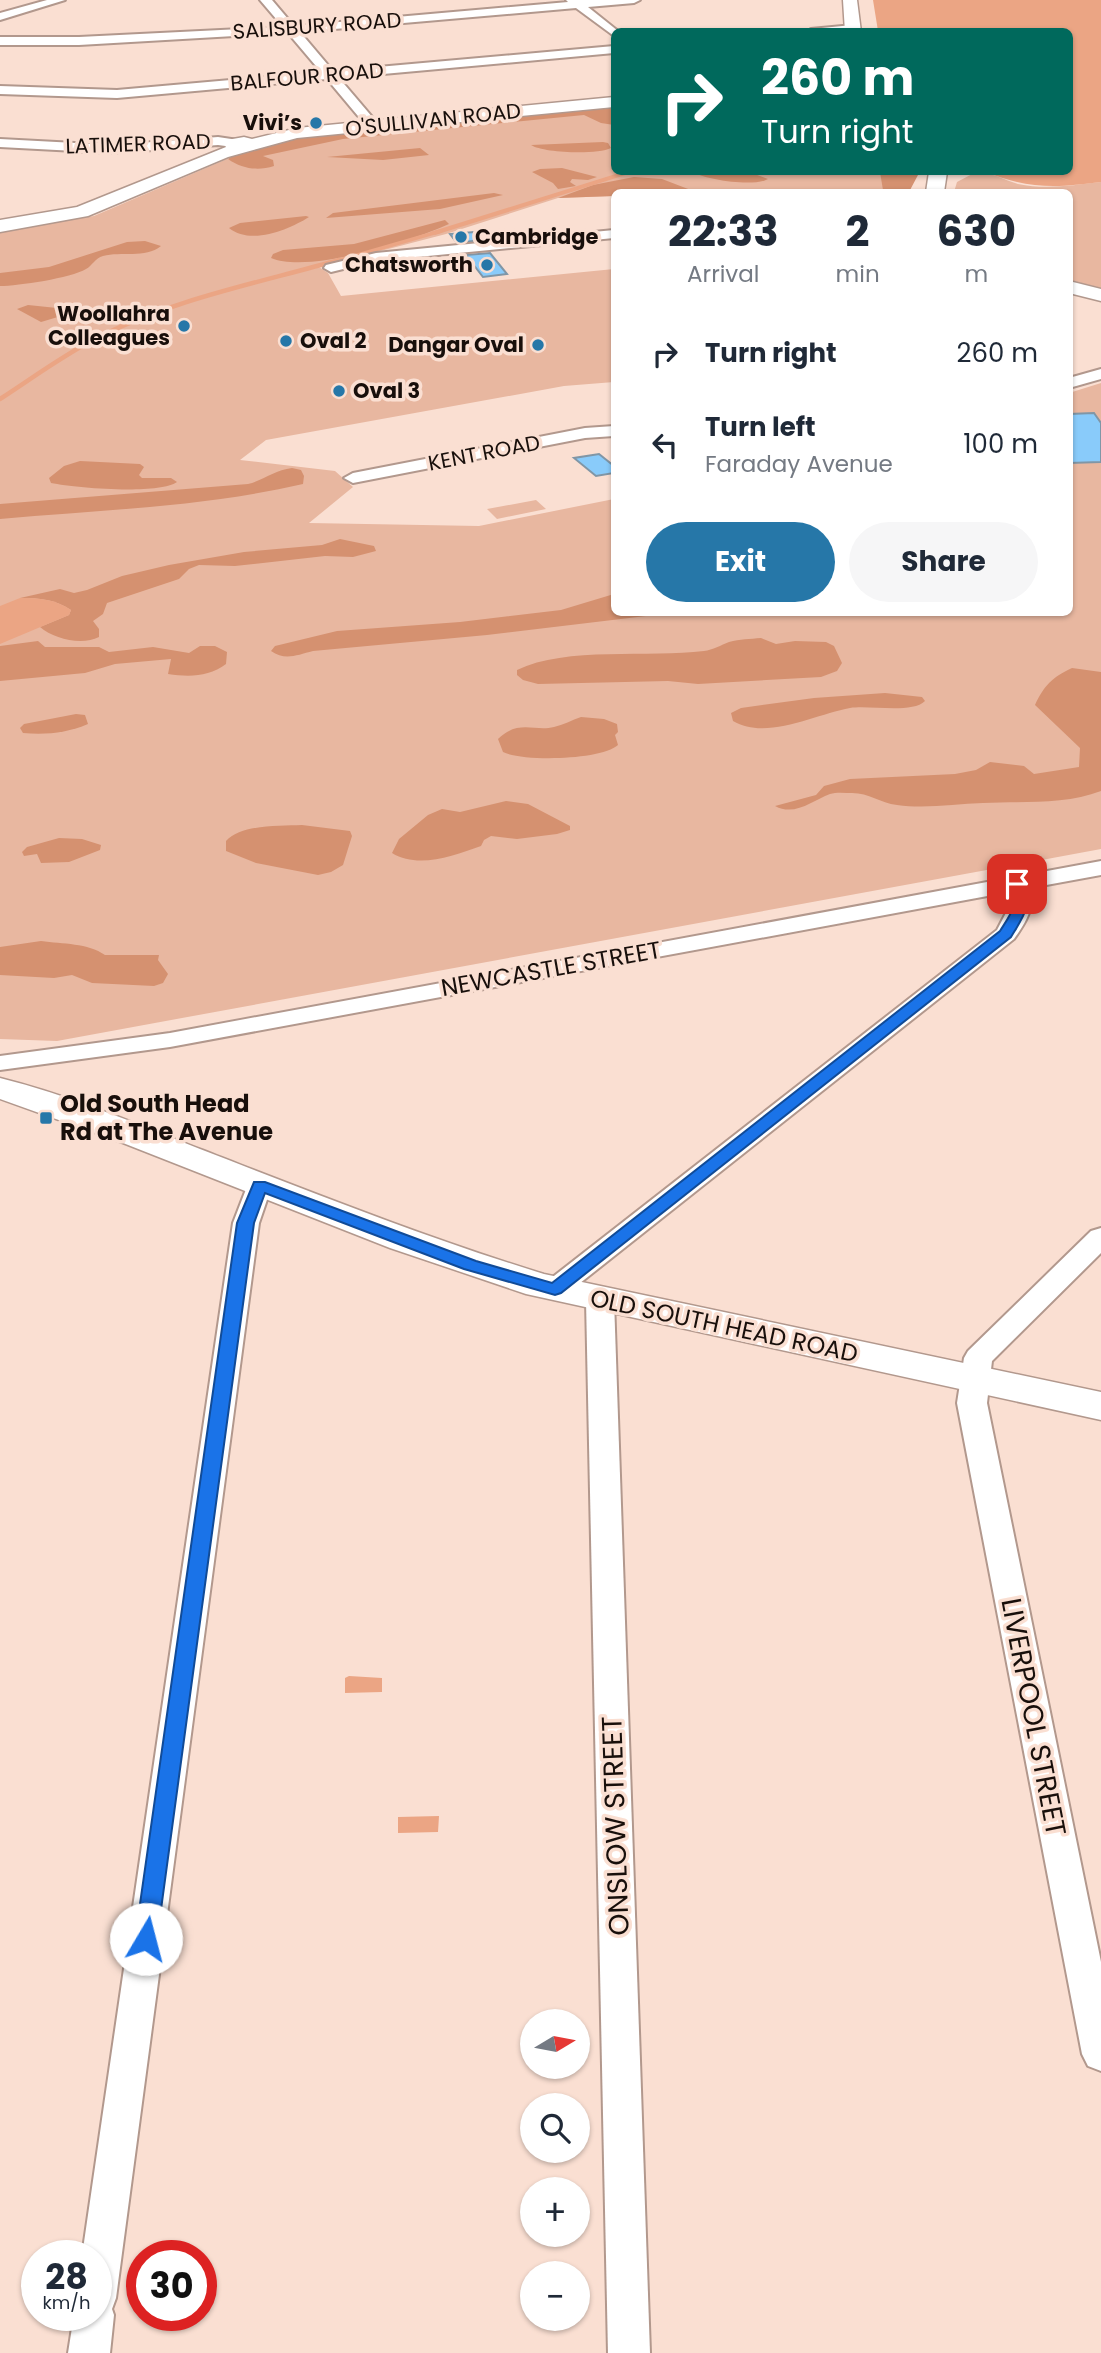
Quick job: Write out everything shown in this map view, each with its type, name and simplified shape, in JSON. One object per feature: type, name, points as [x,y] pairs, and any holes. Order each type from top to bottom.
[{"type":"main road","points":[[850,0],[853,28]]},
{"type":"main road","name":"O'SULLIVAN ROAD","points":[[0,226],[81,212],[241,145],[297,133],[611,102]]},
{"type":"main road","points":[[1073,288],[1101,295]]},
{"type":"main road","name":"OLD SOUTH HEAD ROAD","points":[[16,1093],[124,1131],[470,1265],[600,1300],[1101,1406]]},
{"type":"street","points":[[0,17],[59,0]]},
{"type":"street","points":[[266,0],[373,125]]},
{"type":"street","name":"SALISBURY ROAD","points":[[0,41],[88,40],[291,29],[575,2],[634,0]]},
{"type":"street","points":[[575,2],[611,31]]},
{"type":"street","name":"BALFOUR ROAD","points":[[0,90],[117,94],[611,49]]},
{"type":"street","name":"LATIMER ROAD","points":[[0,143],[113,149],[218,141],[241,145]]},
{"type":"street","points":[[331,268],[376,257],[611,234]]},
{"type":"street","points":[[1073,382],[1101,374]]},
{"type":"street","name":"KENT ROAD","points":[[353,478],[611,430]]},
{"type":"street","name":"NEWCASTLE STREET","points":[[0,1063],[170,1040],[1101,868]]},
{"type":"street","points":[[555,1289],[1006,934],[1022,905],[1022,893],[1017,884]]},
{"type":"street","points":[[16,1093],[25,1085],[26,1077],[31,1072],[52,1064],[170,1040]]},
{"type":"street","points":[[104,2240],[246,1223],[259,1185]]},
{"type":"street","points":[[975,1379],[978,1358],[1101,1237]]},
{"type":"street","name":"ONSLOW STREET","points":[[600,1300],[629,2353]]},
{"type":"street","name":"LIVERPOOL STREET","points":[[975,1379],[972,1403],[986,1478],[1101,2054]]},
{"type":"street","points":[[89,2353],[92,2331]]},
{"type":"shaded area","points":[[873,0],[1101,0],[1101,182],[1042,186],[994,175],[1073,175],[1073,28],[878,28]]},
{"type":"shaded area","points":[[611,106],[611,125],[584,115],[343,139],[263,156],[273,160],[274,166],[262,168],[244,167],[228,159],[238,152],[307,136]]},
{"type":"shaded area","points":[[611,108],[611,175],[915,175],[910,189],[611,189],[611,196],[558,198],[446,234],[319,267],[328,273],[341,296],[611,269],[611,382],[564,386],[266,440],[240,460],[335,471],[353,487],[309,523],[479,526],[611,500],[611,616],[1073,616],[1073,392],[1101,383],[1101,849],[57,1041],[0,1039],[0,231],[94,216],[234,156],[302,138]]},
{"type":"shaded area","points":[[608,143],[611,148],[594,152],[570,152],[531,145]]},
{"type":"shaded area","points":[[420,148],[429,155],[383,160],[327,157]]},
{"type":"shaded area","points":[[562,168],[597,177],[588,180],[572,179],[570,182],[576,186],[558,189],[553,183],[532,172]]},
{"type":"shaded area","points":[[612,175],[625,175],[435,235],[430,232]]},
{"type":"shaded area","points":[[699,175],[757,175],[768,179],[730,182]]},
{"type":"shaded area","points":[[880,175],[918,175],[911,189],[883,189]]},
{"type":"shaded area","points":[[970,175],[993,175],[1018,184],[1039,187],[1101,182],[1101,288],[1073,281],[1073,189],[955,189],[957,182]]},
{"type":"shaded area","points":[[634,177],[662,179],[688,189],[611,189],[611,196],[558,198],[593,185]]},
{"type":"shaded area","points":[[494,193],[503,195],[440,209],[326,218],[333,213]]},
{"type":"shaded area","points":[[309,217],[292,226],[259,236],[248,236],[229,228],[240,223]]},
{"type":"shaded area","points":[[445,220],[449,224],[411,239],[334,259],[288,262],[271,258],[273,254],[283,250],[354,244]]},
{"type":"shaded area","points":[[145,241],[161,246],[140,254],[103,256],[86,269],[69,275],[0,286],[0,273],[49,267],[127,242]]},
{"type":"shaded area","points":[[28,305],[57,308],[68,314],[41,322],[17,309]]},
{"type":"shaded area","points":[[80,461],[140,464],[144,467],[139,475],[142,478],[171,478],[177,482],[167,486],[135,489],[51,483],[49,478],[64,466]]},
{"type":"shaded area","points":[[292,468],[301,470],[304,476],[303,484],[190,503],[0,519],[0,504],[248,484]]},
{"type":"shaded area","points":[[536,500],[546,509],[497,519],[487,509]]},
{"type":"shaded area","points":[[340,539],[374,546],[376,551],[353,557],[325,556],[235,566],[199,565],[189,569],[179,579],[107,603],[103,614],[93,621],[99,629],[99,637],[92,640],[68,640],[46,631],[40,627],[69,615],[71,610],[47,600],[20,598],[60,589],[74,593],[122,576],[169,565],[244,552],[322,545]]},
{"type":"shaded area","points":[[611,595],[611,616],[646,616],[487,635],[313,651],[291,656],[281,656],[271,651],[275,646],[337,631],[460,622],[561,610]]},
{"type":"shaded area","points":[[20,598],[47,600],[71,610],[69,615],[0,644],[0,606]]},
{"type":"shaded area","points":[[761,638],[776,644],[795,641],[826,642],[834,646],[842,663],[837,671],[821,677],[698,684],[668,681],[538,684],[523,680],[517,675],[517,670],[559,658],[704,651],[733,641]]},
{"type":"shaded area","points":[[38,641],[45,647],[99,647],[109,652],[153,647],[189,653],[200,646],[215,646],[227,652],[226,664],[206,674],[191,676],[168,674],[171,659],[115,664],[85,673],[0,681],[0,646]]},
{"type":"shaded area","points":[[1072,668],[1101,672],[1101,791],[1058,800],[918,807],[891,804],[858,793],[838,793],[797,809],[775,806],[816,795],[824,786],[850,779],[955,774],[976,770],[990,762],[1024,766],[1034,774],[1079,767],[1080,748],[1035,705],[1049,683]]},
{"type":"shaded area","points":[[885,693],[922,697],[925,701],[919,705],[901,708],[850,708],[791,724],[760,728],[733,721],[731,713],[741,708],[814,698]]},
{"type":"shaded area","points":[[76,714],[85,715],[88,724],[48,733],[23,733],[20,728],[24,724]]},
{"type":"shaded area","points":[[581,717],[604,719],[617,724],[618,732],[615,735],[618,745],[596,754],[544,758],[503,752],[498,739],[513,729],[554,727]]},
{"type":"shaded area","points":[[506,801],[528,804],[570,826],[570,830],[517,839],[491,836],[484,840],[481,846],[436,859],[413,860],[392,853],[399,839],[428,815],[442,809],[460,812]]},
{"type":"shaded area","points":[[302,825],[350,831],[352,836],[343,865],[318,875],[256,863],[226,851],[226,841],[241,831]]},
{"type":"shaded area","points":[[59,838],[82,839],[101,845],[100,850],[69,862],[41,863],[37,854],[24,856],[22,852],[27,847]]},
{"type":"shaded area","points":[[41,941],[83,946],[105,955],[159,955],[158,960],[168,974],[163,983],[154,986],[92,983],[72,975],[54,978],[0,975],[0,947]]},
{"type":"shaded area","points":[[345,1678],[382,1678],[382,1692],[345,1693]]},
{"type":"shaded area","points":[[439,1816],[438,1832],[398,1833],[398,1817]]},
{"type":"building","points":[[474,232],[481,240],[457,243],[450,234]]},
{"type":"building","name":"Chatsworth","points":[[490,253],[507,274],[483,277],[466,255]]},
{"type":"building","points":[[1094,413],[1101,423],[1101,462],[1073,463],[1073,414]]},
{"type":"building","points":[[599,454],[611,464],[611,474],[596,476],[574,458]]},
{"type":"waterway","points":[[333,262],[441,231]]},
{"type":"waterway","points":[[0,399],[95,339],[153,313],[339,260]]},
{"type":"place","name":"Vivi’s","points":[[316,123]]},
{"type":"place","name":"Cambridge","points":[[461,237]]},
{"type":"place","name":"Chatsworth","points":[[487,265]]},
{"type":"place","name":"Woollahra Colleagues","points":[[184,326]]},
{"type":"place","name":"Oval 2","points":[[286,341]]},
{"type":"place","name":"Dangar Oval","points":[[538,345]]},
{"type":"place","name":"Oval 3","points":[[339,391]]},
{"type":"place","name":"Old South Head Rd at The Avenue","points":[[46,1118]]},
{"type":"route","points":[[146,1939],[246,1223],[259,1185],[470,1265],[555,1289],[1006,934],[1022,905],[1022,893],[1017,884]]}]
